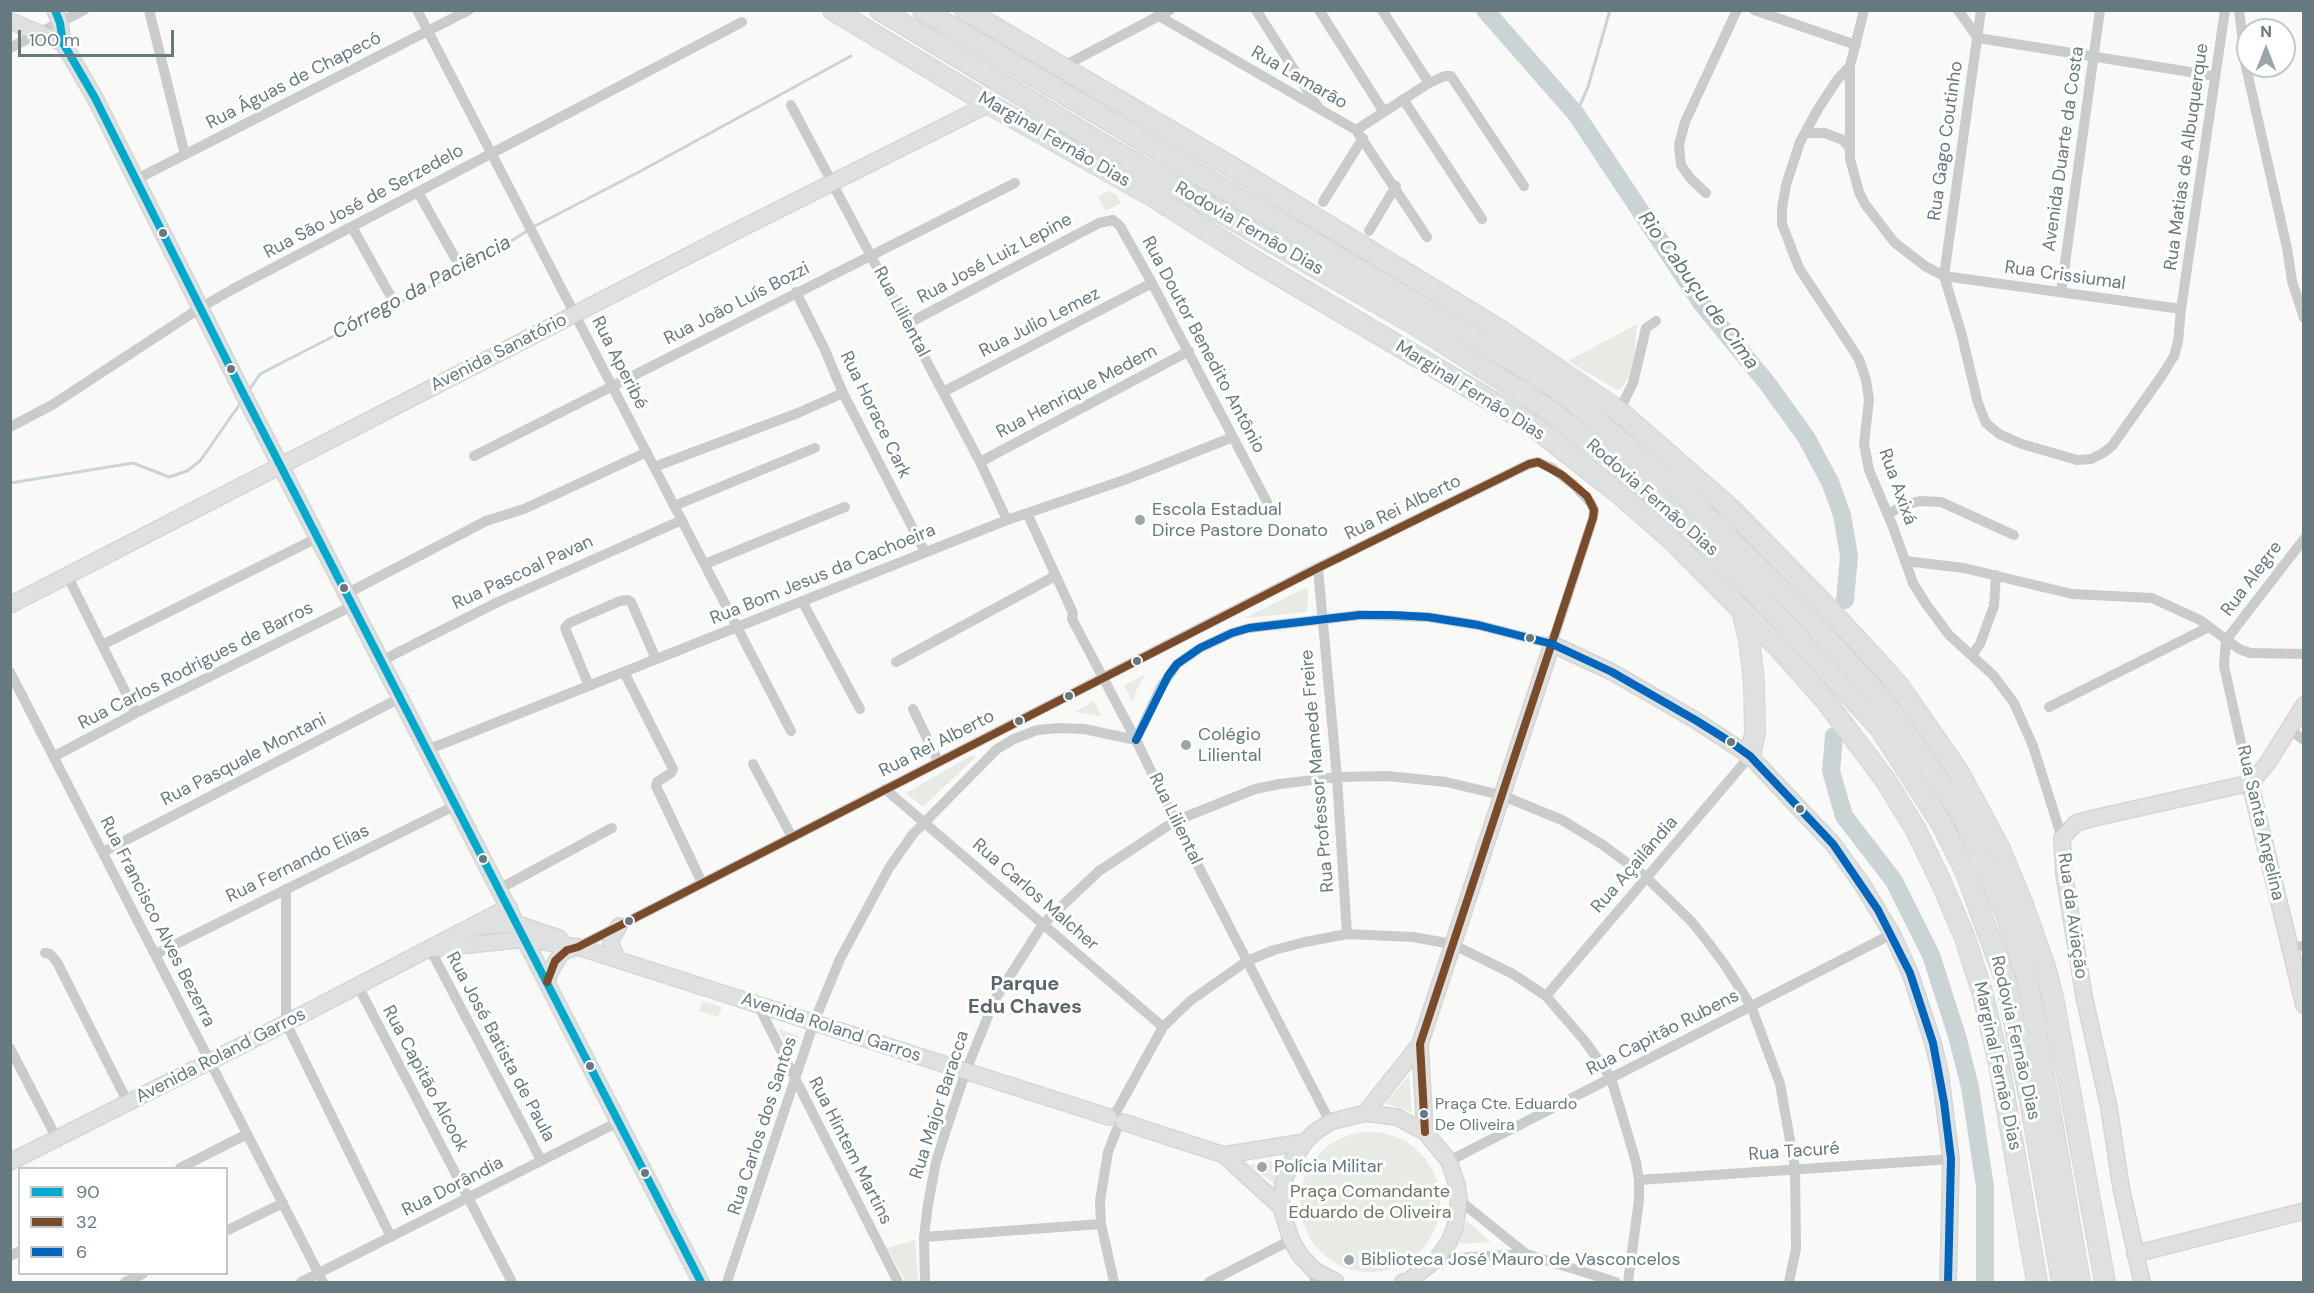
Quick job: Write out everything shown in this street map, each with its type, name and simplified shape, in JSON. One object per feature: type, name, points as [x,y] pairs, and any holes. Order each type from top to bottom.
[{"type":"highway","name":"Marginal Fernão Dias","points":[[833,10],[989,104],[1152,196],[1252,260],[1529,423],[1617,492],[1672,540],[1799,671],[1825,700],[1886,781],[1916,830],[1971,954],[1992,1028],[2023,1192],[2037,1282]]},
{"type":"highway","name":"Rodovia Fernão Dias","points":[[880,10],[1095,140],[1412,323],[1546,408],[1616,462],[1671,511],[1718,554],[1784,623],[1880,728],[1941,823],[1965,870],[2006,982],[2062,1282]]},
{"type":"highway","name":"Rodovia Fernão Dias","points":[[923,10],[1541,378],[1573,401],[1686,496],[1800,609],[1895,717],[1962,815],[2005,911],[2026,978],[2049,1095],[2080,1282]]},
{"type":"highway","points":[[965,10],[1503,332],[1619,411],[1704,483],[1823,603],[1899,686],[1958,771],[1999,846],[2046,970],[2074,1107],[2105,1282]]},
{"type":"highway","points":[[1742,612],[1749,640],[1754,681],[1755,733],[1750,756]]},
{"type":"street","points":[[10,48],[39,33],[58,16],[84,10]]},
{"type":"street","points":[[149,10],[185,155]]},
{"type":"street","name":"Rua Aperibé","points":[[417,10],[791,731]]},
{"type":"street","name":"Rua Águas de Chapecó","points":[[135,180],[469,10]]},
{"type":"street","points":[[1062,67],[1170,10]]},
{"type":"street","points":[[1256,10],[1320,110]]},
{"type":"street","points":[[1319,10],[1384,111]]},
{"type":"street","points":[[1382,10],[1429,83]]},
{"type":"street","points":[[1706,193],[1690,178],[1681,165],[1678,145],[1685,122],[1737,10]]},
{"type":"street","points":[[1754,10],[1856,45]]},
{"type":"street","points":[[1864,10],[1850,66],[1849,147],[1854,177],[1859,192],[1876,220],[1894,242],[1909,255],[1944,276]]},
{"type":"street","points":[[1958,10],[1978,38],[2215,76]]},
{"type":"street","name":"Rua Gago Coutinho","points":[[1944,276],[1981,10]]},
{"type":"street","name":"Avenida Duarte da Costa","points":[[2061,292],[2100,10]]},
{"type":"street","name":"Rua Matias de Albuquerque","points":[[1944,276],[1961,332],[1978,404],[1986,423],[1999,434],[2022,444],[2077,460],[2091,459],[2112,446],[2163,374],[2174,356],[2178,342],[2225,10]]},
{"type":"street","points":[[2239,10],[2246,67],[2287,248],[2292,280],[2304,318]]},
{"type":"street","points":[[58,16],[63,43],[95,98],[245,398],[620,1121],[701,1282]]},
{"type":"street","name":"Rua Lamarão","points":[[1159,16],[1359,134],[1384,111],[1429,83],[1445,76],[1453,78],[1524,186]]},
{"type":"street","points":[[10,21],[63,43]]},
{"type":"street","name":"Rua São José de Serzedelo","points":[[11,426],[52,405],[200,308],[742,21]]},
{"type":"street","name":"Rua Axixá","points":[[1850,66],[1818,109],[1793,159],[1782,208],[1782,224],[1799,268],[1859,359],[1869,399],[1864,426],[1866,456],[1874,483],[1913,583],[1937,621],[1949,635],[2004,688],[2027,729],[2062,838]]},
{"type":"street","points":[[1403,99],[1482,219]]},
{"type":"street","name":"Avenida Sanatório","points":[[10,605],[989,104]]},
{"type":"street","name":"Rua Liliental","points":[[791,105],[980,462],[1007,520]]},
{"type":"street","points":[[1805,134],[1825,133],[1843,140],[1849,147]]},
{"type":"street","points":[[1323,202],[1359,134],[1427,237]]},
{"type":"street","name":"Rua João Luís Bozzi","points":[[474,456],[1015,183]]},
{"type":"street","points":[[1369,231],[1395,186]]},
{"type":"street","points":[[418,192],[455,258]]},
{"type":"street","name":"Rua Doutor Benedito Antônio","points":[[1099,223],[1110,219],[1120,226],[1189,351],[1267,502]]},
{"type":"street","name":"Rua José Luiz Lepine","points":[[907,324],[1099,223]]},
{"type":"street","points":[[352,227],[390,295]]},
{"type":"street","name":"Rua Crissiumal","points":[[1944,276],[2181,309]]},
{"type":"street","name":"Rua Julio Lemez","points":[[943,392],[1152,284]]},
{"type":"street","name":"Rua Horace Cark","points":[[796,292],[825,350],[843,393],[925,552]]},
{"type":"street","points":[[1619,411],[1633,383],[1646,328],[1656,321]]},
{"type":"street","name":"Rua Henrique Medem","points":[[980,462],[1189,351]]},
{"type":"street","points":[[654,467],[798,413],[843,393]]},
{"type":"street","name":"Rua Bom Jesus da Cachoeira","points":[[427,750],[1007,520],[1127,479],[1233,437]]},
{"type":"street","points":[[674,506],[815,448]]},
{"type":"street","name":"Rua Carlos Rodrigues de Barros","points":[[55,756],[349,600],[486,521],[524,508],[647,452]]},
{"type":"street","name":"Rua Rei Alberto","points":[[578,947],[1318,568],[1529,464],[1538,462],[1552,468],[1575,485],[1587,496],[1594,510],[1552,644]]},
{"type":"street","points":[[1888,514],[1904,505],[1920,501],[1941,502],[2014,535]]},
{"type":"street","points":[[705,564],[845,507]]},
{"type":"street","name":"Rua Liliental","points":[[1027,513],[1073,613],[1072,619],[1330,1122]]},
{"type":"street","name":"Rua Pascoal Pavan","points":[[381,661],[508,597],[682,520]]},
{"type":"street","points":[[102,645],[317,538]]},
{"type":"street","name":"Rua Alegre","points":[[2226,640],[2304,539]]},
{"type":"street","points":[[1905,561],[1964,568],[2072,594],[2152,598],[2186,613],[2239,649],[2250,653],[2304,654]]},
{"type":"street","name":"Rua Professor Mamede Freire","points":[[1318,568],[1337,777],[1347,934]]},
{"type":"street","points":[[1972,655],[1985,632],[1994,606],[1996,575]]},
{"type":"street","points":[[896,662],[1055,576]]},
{"type":"street","points":[[68,577],[136,713]]},
{"type":"street","points":[[589,686],[565,628],[569,623],[620,601],[628,600],[630,603],[656,659]]},
{"type":"street","points":[[802,601],[860,709]]},
{"type":"street","points":[[1136,740],[1168,676],[1177,664],[1190,654],[1232,633],[1250,628],[1360,615],[1428,617],[1478,626],[1552,644],[1612,672],[1697,721],[1750,756],[1804,810],[1833,844],[1862,884],[1892,934],[1910,973],[1940,1072],[1951,1159],[1948,1282]]},
{"type":"street","points":[[2049,707],[2209,627]]},
{"type":"street","name":"Rua Santa Angelina","points":[[2226,640],[2224,666],[2250,783],[2297,947],[2304,1005]]},
{"type":"street","points":[[1365,1113],[1420,1044],[1552,644]]},
{"type":"street","name":"Rua Francisco Alves Bezerra","points":[[10,672],[55,756],[320,1278]]},
{"type":"street","points":[[624,672],[672,767],[673,772],[659,780],[656,786],[702,883]]},
{"type":"street","name":"Rua Pasquale Montani","points":[[103,852],[400,698]]},
{"type":"street","points":[[2250,783],[2267,764],[2304,705]]},
{"type":"street","points":[[913,709],[938,761]]},
{"type":"street","name":"Rua Carlos dos Santos","points":[[727,1282],[814,1022],[840,959],[889,868],[924,822],[997,749],[1019,737],[1037,730],[1060,728],[1084,729],[1136,740]]},
{"type":"street","points":[[2289,729],[2304,740]]},
{"type":"street","name":"Rua Açailândia","points":[[1546,996],[1750,756]]},
{"type":"street","points":[[753,764],[792,837]]},
{"type":"street","name":"Rua Major Baracca","points":[[925,1282],[924,1237],[927,1204],[936,1162],[966,1071],[994,1001],[1043,924],[1099,871],[1175,821],[1255,789],[1337,777],[1387,776],[1446,782],[1502,795],[1572,826],[1646,877],[1691,921],[1707,941],[1751,1006],[1780,1084],[1795,1168],[1796,1249],[1789,1282]]},
{"type":"street","name":"Rua da Aviação","points":[[2142,1282],[2121,1187],[2109,1108],[2084,996],[2064,874],[2062,838],[2076,823],[2250,783]]},
{"type":"street","name":"Rua Carlos Malcher","points":[[885,789],[1163,1027]]},
{"type":"street","name":"Rua Fernando Elias","points":[[156,954],[456,805]]},
{"type":"street","points":[[499,889],[612,828]]},
{"type":"street","points":[[286,889],[286,1023],[391,1237]]},
{"type":"street","points":[[470,927],[508,907]]},
{"type":"street","name":"Avenida Roland Garros","points":[[10,1162],[430,950],[470,927],[502,923],[518,924],[534,929],[578,947],[966,1071],[1115,1122],[1224,1155]]},
{"type":"street","points":[[617,959],[611,944],[619,926]]},
{"type":"street","points":[[1114,1282],[1101,1224],[1100,1201],[1108,1152],[1115,1122],[1126,1094],[1163,1027],[1196,996],[1247,961],[1274,950],[1347,934],[1404,936],[1452,944],[1513,974],[1546,996],[1584,1040],[1611,1078],[1636,1162],[1639,1200],[1628,1282]]},
{"type":"street","name":"Rua Capitão Rubens","points":[[1449,1161],[1892,934]]},
{"type":"street","name":"Avenida Roland Garros","points":[[430,950],[525,939],[578,947]]},
{"type":"street","points":[[547,982],[560,955],[578,947]]},
{"type":"street","name":"Rua José Batista de Paula","points":[[430,950],[541,1160]]},
{"type":"street","points":[[45,953],[50,954],[57,962],[128,1103]]},
{"type":"street","name":"Rua Capitão Alcook","points":[[358,986],[512,1282]]},
{"type":"street","name":"Rua Hintem Martins","points":[[756,1004],[898,1282]]},
{"type":"street","points":[[1420,1044],[1425,1132]]},
{"type":"street","points":[[10,1048],[57,1139]]},
{"type":"street","points":[[1335,1282],[1315,1276],[1291,1240],[1281,1207],[1283,1184],[1291,1163],[1305,1142],[1330,1122],[1365,1113],[1397,1117],[1425,1132],[1449,1161],[1459,1200],[1452,1234],[1437,1259],[1407,1282]]},
{"type":"street","name":"Rua Dorândia","points":[[301,1282],[320,1278],[391,1237],[620,1121]]},
{"type":"street","points":[[182,1167],[248,1134]]},
{"type":"street","points":[[1224,1155],[1305,1142]]},
{"type":"street","points":[[1224,1155],[1281,1207]]},
{"type":"street","name":"Rua Tacuré","points":[[1639,1180],[1951,1159]]},
{"type":"street","points":[[1459,1200],[1526,1254]]},
{"type":"street","points":[[228,1230],[283,1203]]},
{"type":"street","points":[[2135,1254],[2304,1211]]},
{"type":"street","points":[[924,1237],[1101,1224]]},
{"type":"street","points":[[1209,1282],[1291,1240]]},
{"type":"street","points":[[1437,1259],[1526,1254],[1616,1282]]},
{"type":"street","points":[[125,1282],[141,1275]]},
{"type":"green space","points":[[1109,191],[1117,195],[1121,203],[1106,211],[1098,197]]},
{"type":"green space","points":[[1637,324],[1635,350],[1629,377],[1622,388],[1617,390],[1568,361]]},
{"type":"green space","points":[[1305,588],[1308,591],[1307,612],[1245,618]]},
{"type":"green space","points":[[1146,674],[1137,689],[1133,702],[1124,685]]},
{"type":"green space","points":[[1094,701],[1101,716],[1075,712]]},
{"type":"green space","points":[[972,755],[976,757],[923,807],[906,793]]},
{"type":"green space","points":[[702,1001],[722,1007],[718,1017],[699,1011]]},
{"type":"green space","points":[[779,1029],[799,1036],[792,1055],[788,1055]]},
{"type":"green space","points":[[1409,1076],[1412,1112],[1385,1103]]},
{"type":"green space","name":"Praça Comandante Eduardo de Oliveira","points":[[1370,1132],[1397,1137],[1420,1152],[1435,1175],[1440,1202],[1435,1229],[1420,1252],[1397,1267],[1370,1272],[1343,1267],[1320,1252],[1305,1229],[1300,1202],[1305,1175],[1320,1152],[1343,1137]]},
{"type":"green space","points":[[1282,1159],[1275,1184],[1249,1165]]},
{"type":"green space","points":[[1466,1220],[1491,1242],[1459,1244]]},
{"type":"green space","points":[[915,1240],[918,1282],[906,1282],[887,1248]]},
{"type":"waterway","name":"Rio Cabuçu de Cima","points":[[1485,10],[1576,114],[1702,304],[1767,383],[1806,437],[1830,482],[1842,515],[1849,556],[1845,600]]},
{"type":"waterway","points":[[1576,114],[1588,87],[1610,10]]},
{"type":"waterway","name":"Córrego da Paciência","points":[[533,227],[851,56]]},
{"type":"waterway","name":"Córrego da Paciência","points":[[249,390],[260,374],[476,263],[527,231]]},
{"type":"waterway","name":"Córrego da Paciência","points":[[10,483],[133,463],[169,477],[187,471],[200,461],[242,401]]},
{"type":"waterway","name":"Rio Cabuçu de Cima","points":[[1834,736],[1831,771],[1844,816],[1894,881],[1931,955],[1957,1036],[1970,1087],[1985,1187],[1985,1282]]},
{"type":"transit line","name":"90","points":[[55,10],[63,43],[95,98],[243,393],[701,1282]]},
{"type":"transit line","name":"32","points":[[547,982],[555,961],[567,950],[578,947],[1318,568],[1529,464],[1538,462],[1562,475],[1587,496],[1594,510],[1593,518],[1420,1044],[1425,1132]]},
{"type":"transit line","name":"6","points":[[1136,740],[1168,676],[1177,664],[1200,648],[1249,628],[1360,615],[1392,615],[1428,617],[1478,625],[1552,644],[1612,672],[1732,743],[1750,756],[1833,844],[1878,910],[1910,973],[1933,1043],[1944,1102],[1951,1159],[1948,1282]]},
{"type":"place","name":"Escola Estadual Dirce Pastore Donato","points":[[1140,520]]},
{"type":"place","name":"Colégio Liliental","points":[[1186,745]]},
{"type":"place","name":"Praça Cte. Eduardo De Oliveira","points":[[1424,1114]]},
{"type":"place","name":"Polícia Militar","points":[[1262,1167]]},
{"type":"place","name":"Biblioteca José Mauro de Vasconcelos","points":[[1349,1260]]},
{"type":"district","name":"Parque Edu Chaves","points":[[1025,996]]}]
